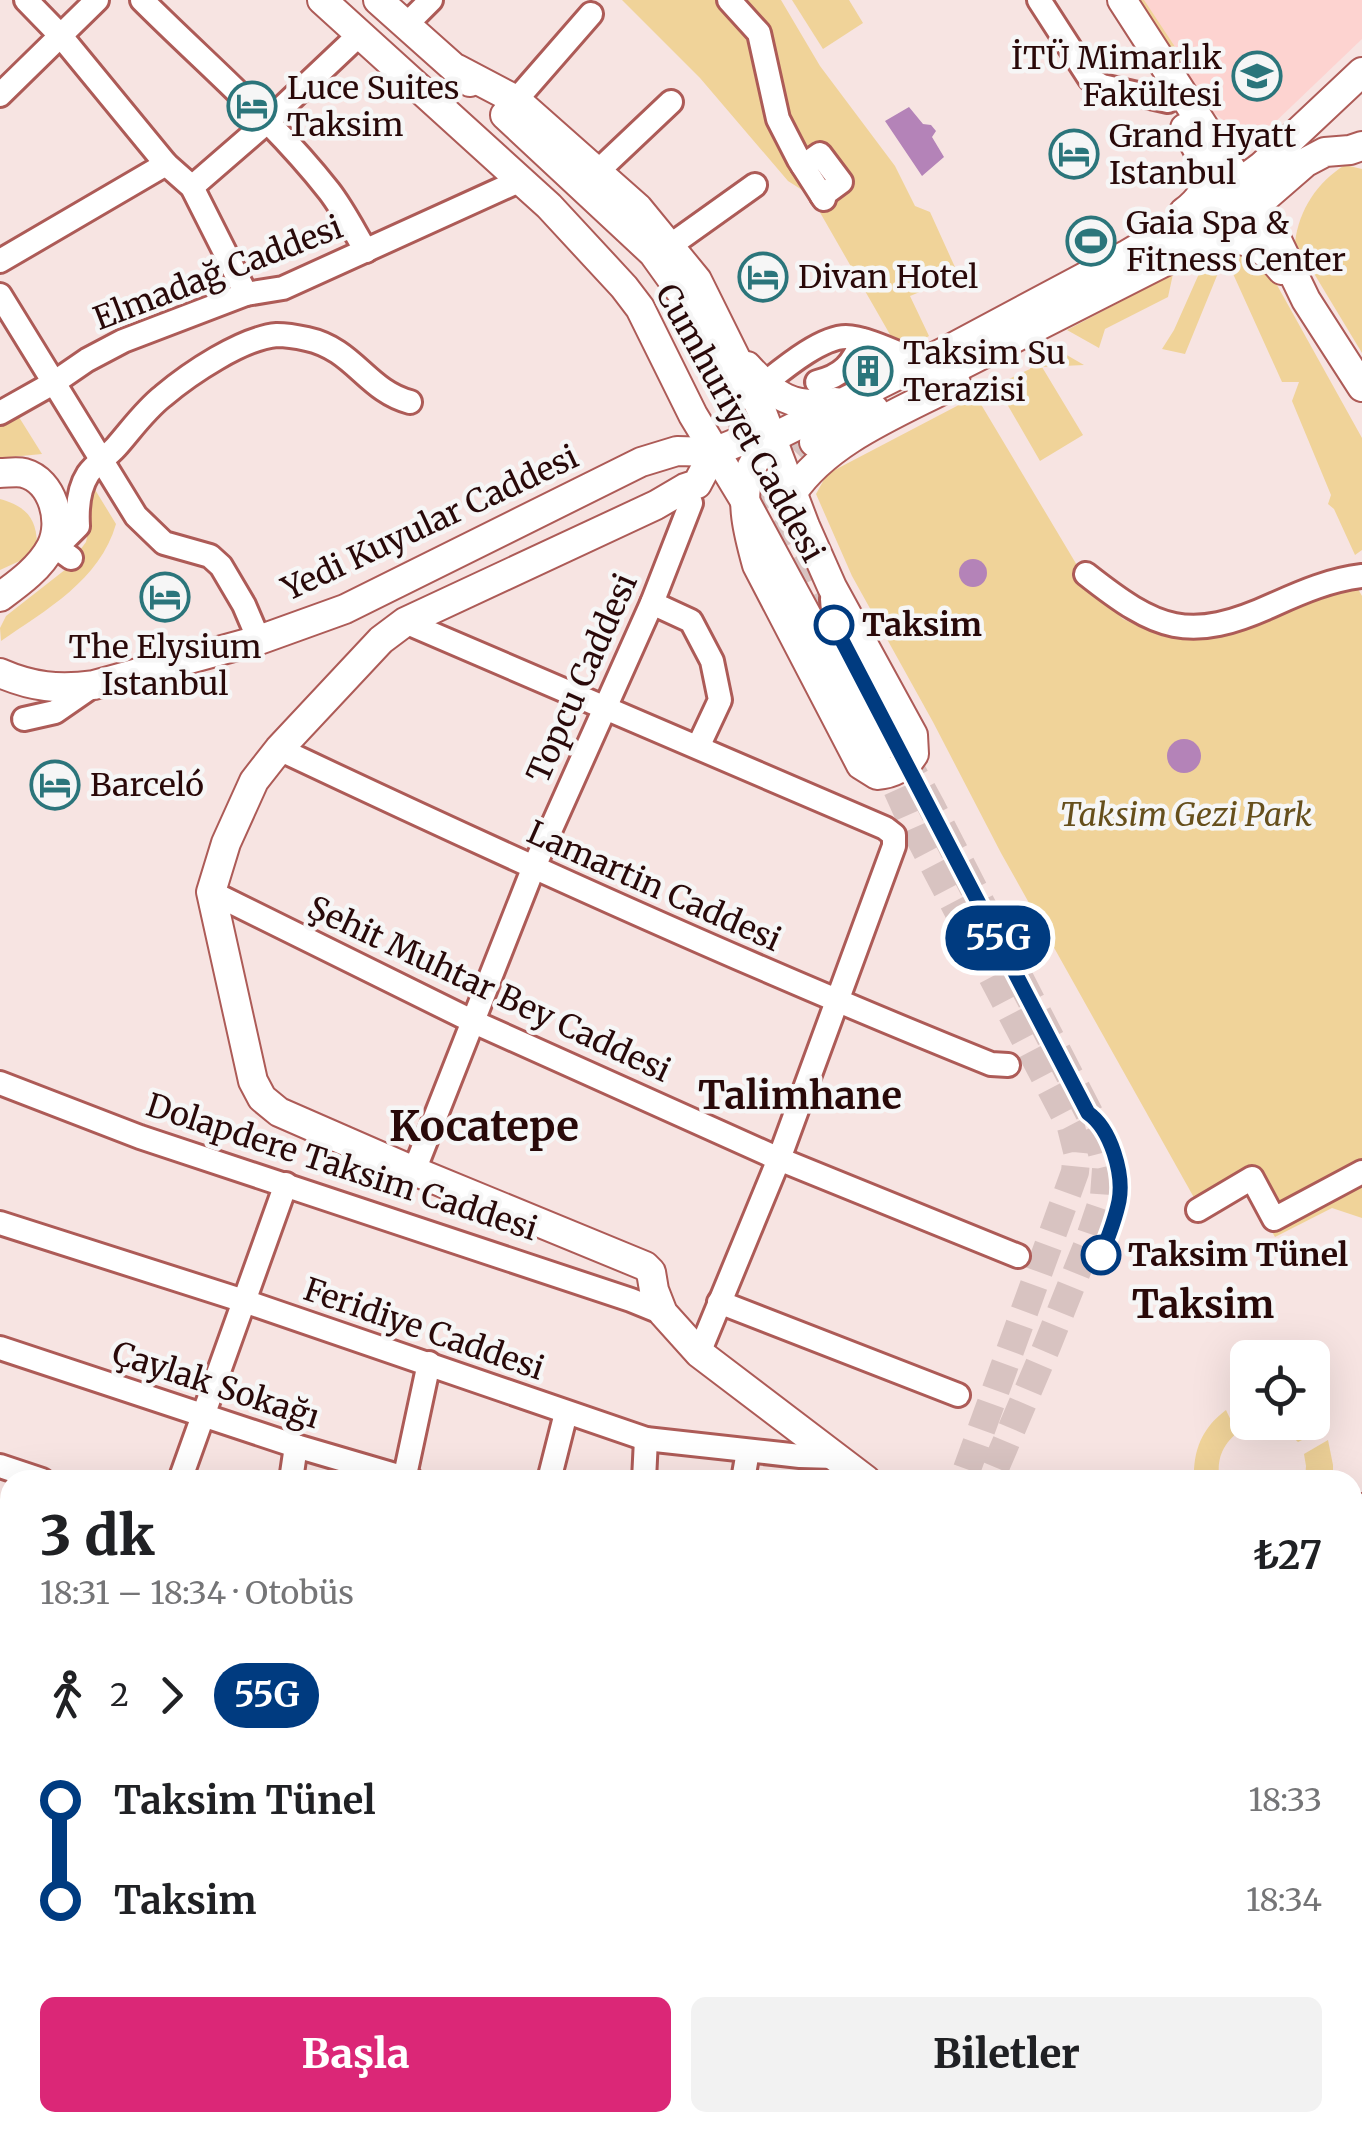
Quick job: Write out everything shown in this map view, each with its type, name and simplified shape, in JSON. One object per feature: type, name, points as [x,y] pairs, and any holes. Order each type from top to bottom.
[{"type":"main road","name":"Cumhuriyet Caddesi","points":[[322,0],[548,206],[640,308],[714,452],[745,501],[879,749]]},
{"type":"main road","name":"Cumhuriyet Caddesi","points":[[378,0],[653,253],[686,299],[732,401]]},
{"type":"main road","points":[[1105,0],[1205,166],[1202,195],[1128,254]]},
{"type":"main road","points":[[1122,0],[1276,240],[1306,300]]},
{"type":"main road","points":[[457,70],[516,100],[638,208],[697,280],[760,407],[832,587],[911,730],[914,754],[900,768],[877,775],[861,765],[756,565],[745,501],[750,471],[770,438]]},
{"type":"main road","points":[[814,442],[1205,238],[1247,196],[1262,166],[1358,78]]},
{"type":"main road","points":[[1218,146],[1247,152],[1291,137]]},
{"type":"main road","points":[[1128,254],[1201,211],[1247,196],[1324,152],[1358,149]]},
{"type":"main road","points":[[1294,170],[1284,222],[1306,300]]},
{"type":"main road","points":[[1205,238],[1252,241],[1270,255],[1306,300],[1362,387]]},
{"type":"main road","name":"Yedi Kuyular Caddesi","points":[[0,673],[41,687],[70,688],[194,669],[259,640],[345,610],[630,467],[677,452],[714,452],[770,438],[1128,254]]},
{"type":"main road","points":[[794,492],[827,453],[1043,336],[1102,294]]},
{"type":"main road","points":[[736,354],[776,394],[807,406],[850,400]]},
{"type":"main road","points":[[714,452],[697,484],[405,622],[381,640],[316,707],[254,781],[226,843],[211,892],[253,1081],[262,1098],[279,1112],[645,1266],[651,1272],[663,1313],[700,1353],[848,1470]]},
{"type":"main road","points":[[630,467],[650,468],[666,477],[666,498],[656,504]]},
{"type":"main road","points":[[0,473],[24,473],[40,481],[52,498],[62,552],[41,562],[0,597]]},
{"type":"street","points":[[26,0],[60,34],[166,164],[192,187],[246,294]]},
{"type":"street","points":[[0,94],[96,0]]},
{"type":"street","points":[[142,0],[247,100],[330,192],[366,250]]},
{"type":"street","points":[[406,25],[431,0]]},
{"type":"street","points":[[728,0],[759,33],[778,118],[823,197]]},
{"type":"street","points":[[1039,0],[1090,78],[1102,86],[1168,101]]},
{"type":"street","points":[[516,100],[591,14]]},
{"type":"street","points":[[192,187],[358,35]]},
{"type":"street","points":[[597,172],[671,102]]},
{"type":"street","points":[[0,262],[166,164]]},
{"type":"street","name":"Elmadağ Caddesi","points":[[0,413],[123,341],[246,294],[284,288],[521,180]]},
{"type":"street","points":[[671,246],[755,185]]},
{"type":"street","points":[[0,296],[136,516],[164,544],[210,556],[221,566],[259,640]]},
{"type":"street","points":[[62,552],[64,540],[78,526],[77,510],[89,472],[160,398],[246,344],[276,335],[330,346],[381,389],[410,402]]},
{"type":"street","points":[[764,384],[842,336],[922,363]]},
{"type":"street","points":[[817,382],[850,366],[862,340]]},
{"type":"street","name":"Topcu Caddesi","points":[[414,1171],[533,869],[652,603],[690,503],[685,488]]},
{"type":"street","points":[[1086,574],[1133,609],[1171,626],[1196,628],[1249,616],[1334,580],[1362,576]]},
{"type":"street","points":[[652,603],[690,621],[712,662],[720,700],[698,747]]},
{"type":"street","points":[[405,622],[894,835],[894,846],[838,1002],[700,1353]]},
{"type":"street","points":[[0,716],[25,721],[56,712],[94,684]]},
{"type":"street","name":"Lamartin Caddesi","points":[[278,750],[533,869],[838,1002],[991,1064],[1008,1065]]},
{"type":"street","name":"Şehit Muhtar Bey Caddesi","points":[[211,892],[474,1022],[779,1159],[1018,1256]]},
{"type":"street","name":"Dolapdere Taksim Caddesi","points":[[0,1083],[140,1137],[663,1313]]},
{"type":"street","points":[[1198,1210],[1252,1178],[1274,1220],[1362,1172]]},
{"type":"street","points":[[184,1470],[286,1184]]},
{"type":"street","name":"Feridiye Caddesi","points":[[0,1223],[244,1301],[646,1439],[748,1451],[841,1470]]},
{"type":"street","points":[[719,1302],[958,1395]]},
{"type":"street","name":"Çaylak Sokağı","points":[[0,1348],[374,1470]]},
{"type":"street","points":[[409,1470],[429,1364]]},
{"type":"street","points":[[552,1470],[566,1413]]},
{"type":"street","points":[[644,1470],[646,1439]]},
{"type":"street","points":[[292,1470],[296,1446]]},
{"type":"street","points":[[745,1470],[748,1451]]},
{"type":"shaded area","name":"İTÜ Mimarlık Fakültesi","points":[[1138,0],[1362,0],[1362,39],[1270,127],[1237,131],[1214,113]]},
{"type":"shaded area","points":[[909,107],[923,124],[936,131],[932,137],[944,157],[922,176],[885,121]]},
{"type":"shaded area","points":[[973,559],[983,563],[987,573],[983,583],[973,587],[963,583],[959,573],[963,563]]},
{"type":"shaded area","points":[[1184,739],[1196,744],[1201,756],[1196,768],[1184,773],[1172,768],[1167,756],[1172,744]]},
{"type":"green space","points":[[622,0],[781,0],[820,66],[895,166],[915,206],[930,212],[959,276],[910,296],[929,336],[900,352],[810,195],[788,181],[700,78]]},
{"type":"green space","points":[[792,0],[849,0],[863,23],[823,49]]},
{"type":"green space","points":[[1129,0],[1144,0],[1191,71],[1180,78]]},
{"type":"green space","points":[[1345,165],[1362,169],[1362,353],[1295,242],[1311,198]]},
{"type":"green space","points":[[1217,245],[1239,245],[1272,276],[1362,438],[1362,550],[1355,555],[1328,504],[1331,495],[1292,401],[1299,382],[1282,382],[1225,256],[1185,354],[1162,349],[1198,276],[1202,258]]},
{"type":"green space","points":[[1173,274],[1168,297],[1105,329],[1099,348],[1067,330]]},
{"type":"green space","points":[[1046,343],[1084,365],[1042,367],[1083,435],[1040,461],[996,385],[1030,369],[1036,352]]},
{"type":"green space","name":"Taksim Gezi Park","points":[[976,396],[1090,587],[1123,619],[1161,636],[1195,639],[1270,617],[1354,582],[1362,596],[1362,1218],[1332,1208],[1275,1237],[1241,1177],[1197,1203],[852,576],[816,494],[827,474]]},
{"type":"green space","points":[[17,414],[42,454],[0,458],[0,423]]},
{"type":"green space","points":[[94,488],[116,524],[98,562],[69,592],[1,641],[0,628],[6,616],[66,569],[86,542],[90,524],[87,507]]},
{"type":"green space","points":[[0,499],[28,514],[37,543],[24,559],[0,570]]},
{"type":"green space","points":[[1226,1410],[1230,1440],[1221,1454],[1219,1470],[1194,1470],[1201,1440]]},
{"type":"green space","points":[[1328,1440],[1333,1470],[1306,1470],[1304,1454]]},
{"type":"tunnel","points":[[733,401],[773,502],[838,631]]},
{"type":"tunnel","points":[[777,491],[791,465],[814,442]]},
{"type":"tunnel","points":[[862,679],[1089,1113],[1106,1169],[1104,1196],[1087,1246],[994,1470]]},
{"type":"tunnel","points":[[880,751],[915,829],[1071,1127],[1077,1151],[1075,1172],[967,1470]]},
{"type":"bus line","name":"55G","points":[[834,625],[1054,1050],[1088,1113],[1107,1132],[1117,1164],[1120,1197],[1101,1255]]},
{"type":"place","name":"İTÜ Mimarlık Fakültesi","points":[[1257,76]]},
{"type":"place","name":"Luce Suites Taksim","points":[[252,106]]},
{"type":"place","name":"Grand Hyatt Istanbul","points":[[1074,154]]},
{"type":"place","name":"Gaia Spa & Fitness Center","points":[[1091,241]]},
{"type":"place","name":"Divan Hotel","points":[[763,277]]},
{"type":"place","name":"Taksim Su Terazisi","points":[[868,371]]},
{"type":"place","name":"The Elysium Istanbul","points":[[165,597]]},
{"type":"place","name":"Taksim","points":[[834,625]]},
{"type":"place","name":"Barceló","points":[[55,785]]},
{"type":"place","name":"Taksim Tünel","points":[[1101,1255]]},
{"type":"district","name":"Talimhane","points":[[800,1096]]},
{"type":"district","name":"Kocatepe","points":[[484,1126]]},
{"type":"district","name":"Taksim","points":[[1203,1305]]}]
